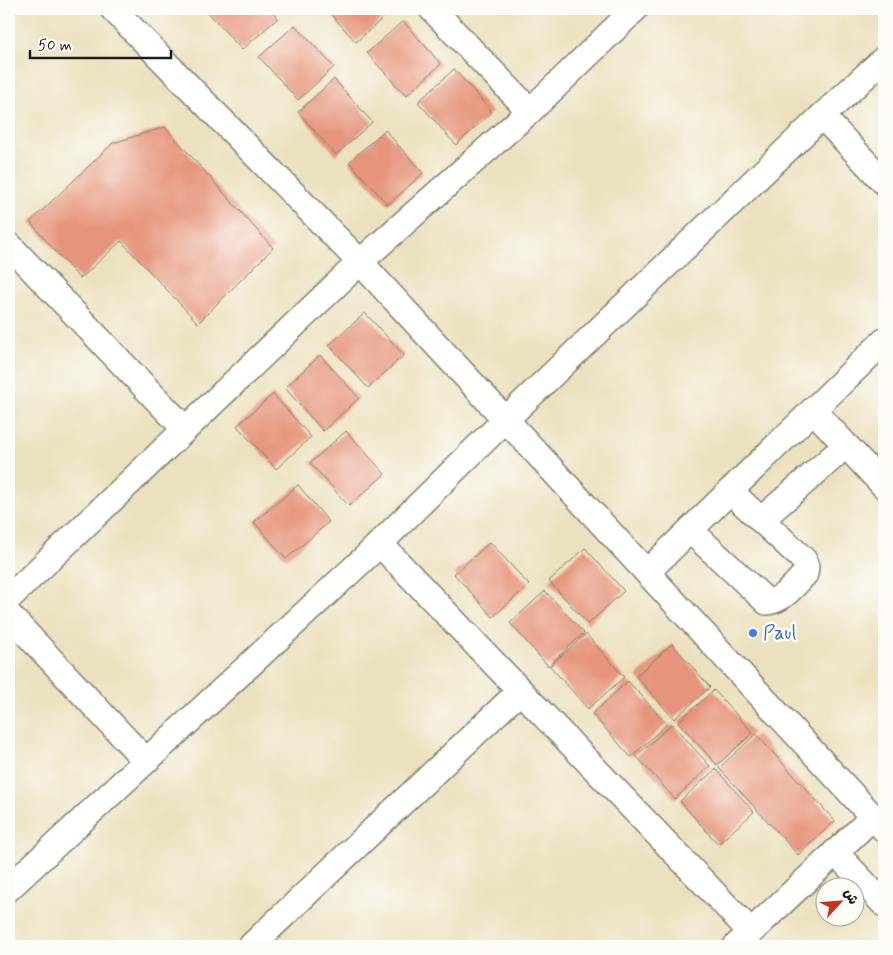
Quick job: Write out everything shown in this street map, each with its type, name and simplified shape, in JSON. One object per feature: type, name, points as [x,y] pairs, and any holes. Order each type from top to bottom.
[{"type":"street","points":[[113,9],[360,262],[879,823],[836,852],[744,939],[520,691],[380,544]]},
{"type":"street","points":[[432,9],[530,112]]},
{"type":"street","points":[[9,598],[360,262],[530,112],[635,9]]},
{"type":"street","points":[[9,888],[380,544],[505,420],[884,59]]},
{"type":"street","points":[[822,116],[884,182]]},
{"type":"street","points":[[9,245],[185,429]]},
{"type":"street","points":[[647,572],[884,341]]},
{"type":"street","points":[[813,410],[884,486]]},
{"type":"street","points":[[760,520],[834,456]]},
{"type":"street","points":[[690,530],[767,602],[779,599],[805,574],[804,560],[730,491]]},
{"type":"street","points":[[9,615],[146,760]]},
{"type":"street","points":[[251,946],[520,691]]},
{"type":"street","points":[[836,852],[884,904]]},
{"type":"building","points":[[205,9],[270,9],[278,18],[242,50]]},
{"type":"building","points":[[326,9],[393,9],[356,42]]},
{"type":"building","points":[[403,21],[441,64],[406,96],[367,53]]},
{"type":"building","points":[[295,25],[334,67],[298,100],[259,57]]},
{"type":"building","points":[[454,69],[492,112],[456,145],[418,102]]},
{"type":"building","points":[[334,79],[372,122],[336,155],[298,112]]},
{"type":"building","points":[[165,127],[273,248],[198,323],[121,241],[80,279],[30,222],[113,143]]},
{"type":"building","points":[[385,130],[423,173],[388,205],[349,162]]},
{"type":"building","points":[[365,313],[404,355],[368,388],[329,345]]},
{"type":"building","points":[[320,355],[359,398],[323,431],[285,388]]},
{"type":"building","points":[[273,394],[311,437],[276,469],[237,426]]},
{"type":"building","points":[[346,431],[385,474],[349,506],[310,463]]},
{"type":"building","points":[[298,485],[329,522],[286,559],[254,522]]},
{"type":"building","points":[[490,542],[529,585],[493,617],[454,574]]},
{"type":"building","points":[[585,548],[624,591],[588,624],[549,581]]},
{"type":"building","points":[[545,591],[584,633],[548,666],[510,623]]},
{"type":"building","points":[[586,634],[624,677],[588,709],[550,666]]},
{"type":"building","points":[[672,644],[710,687],[674,719],[636,676]]},
{"type":"building","points":[[628,681],[667,724],[631,757],[592,714]]},
{"type":"building","points":[[714,690],[753,733],[717,765],[678,722]]},
{"type":"building","points":[[672,724],[710,766],[675,799],[636,756]]},
{"type":"building","points":[[756,734],[835,821],[798,855],[719,768]]},
{"type":"building","points":[[716,769],[754,812],[718,844],[680,801]]},
{"type":"place","name":"Paul","points":[[753,633]]}]
